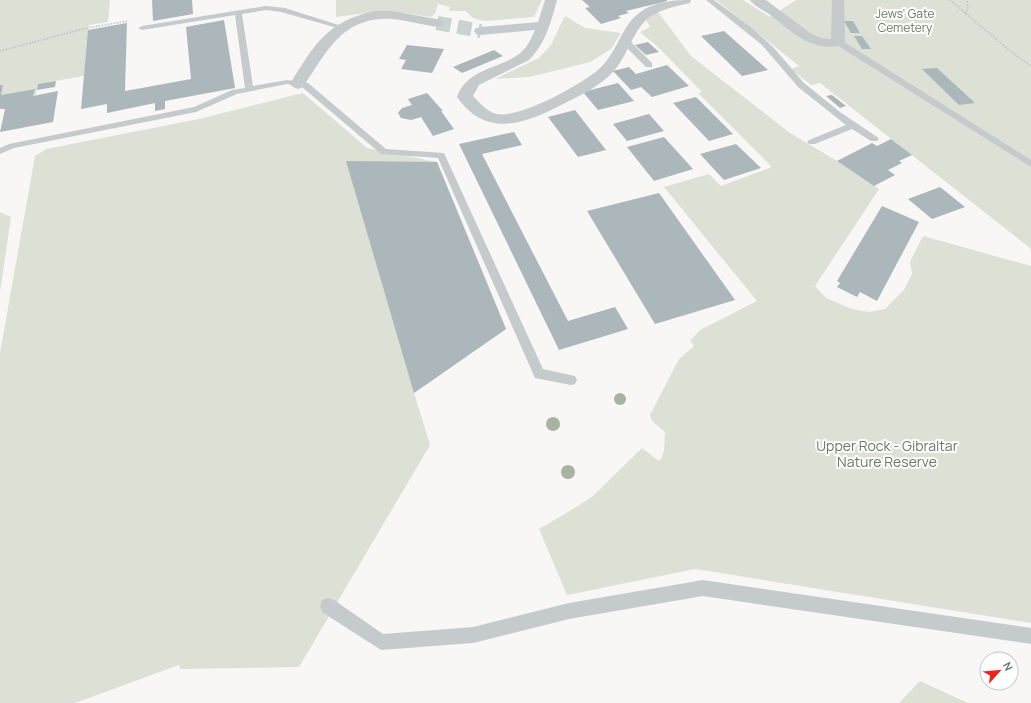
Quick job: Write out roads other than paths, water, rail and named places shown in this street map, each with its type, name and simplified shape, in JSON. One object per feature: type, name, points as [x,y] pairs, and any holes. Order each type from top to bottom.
[{"type":"street","points":[[551,0],[531,52],[474,82],[468,89],[465,97],[484,115],[496,120],[508,120],[523,117],[562,98],[608,70],[626,42],[631,30],[643,15],[685,0]]},
{"type":"street","points":[[756,0],[813,40],[824,44],[838,42],[838,0]]},
{"type":"street","points":[[298,84],[317,50],[341,27],[356,19],[372,15],[391,15],[437,23]]},
{"type":"street","points":[[481,31],[528,27],[543,24]]},
{"type":"lane","points":[[710,0],[752,32],[772,50],[792,77],[801,85],[852,125],[874,139]]},
{"type":"lane","points":[[142,28],[282,6],[341,27]]},
{"type":"lane","points":[[238,12],[249,86]]},
{"type":"lane","points":[[626,42],[649,64]]},
{"type":"lane","points":[[838,42],[1031,164]]},
{"type":"lane","points":[[0,151],[12,146],[196,109],[235,92],[288,82],[305,85],[384,152],[441,155],[539,374],[572,380]]},
{"type":"lane","points":[[812,142],[852,125]]},
{"type":"lane","points":[[328,606],[382,642],[473,635],[569,611],[703,588],[1031,636]]},
{"type":"tunnel","points":[[437,23],[481,31]]},
{"type":"park label","name":"Jews' Gate Cemetery","points":[[905,21]]},
{"type":"park label","name":"Upper Rock - Gibraltar Nature Reserve","points":[[887,454]]}]
